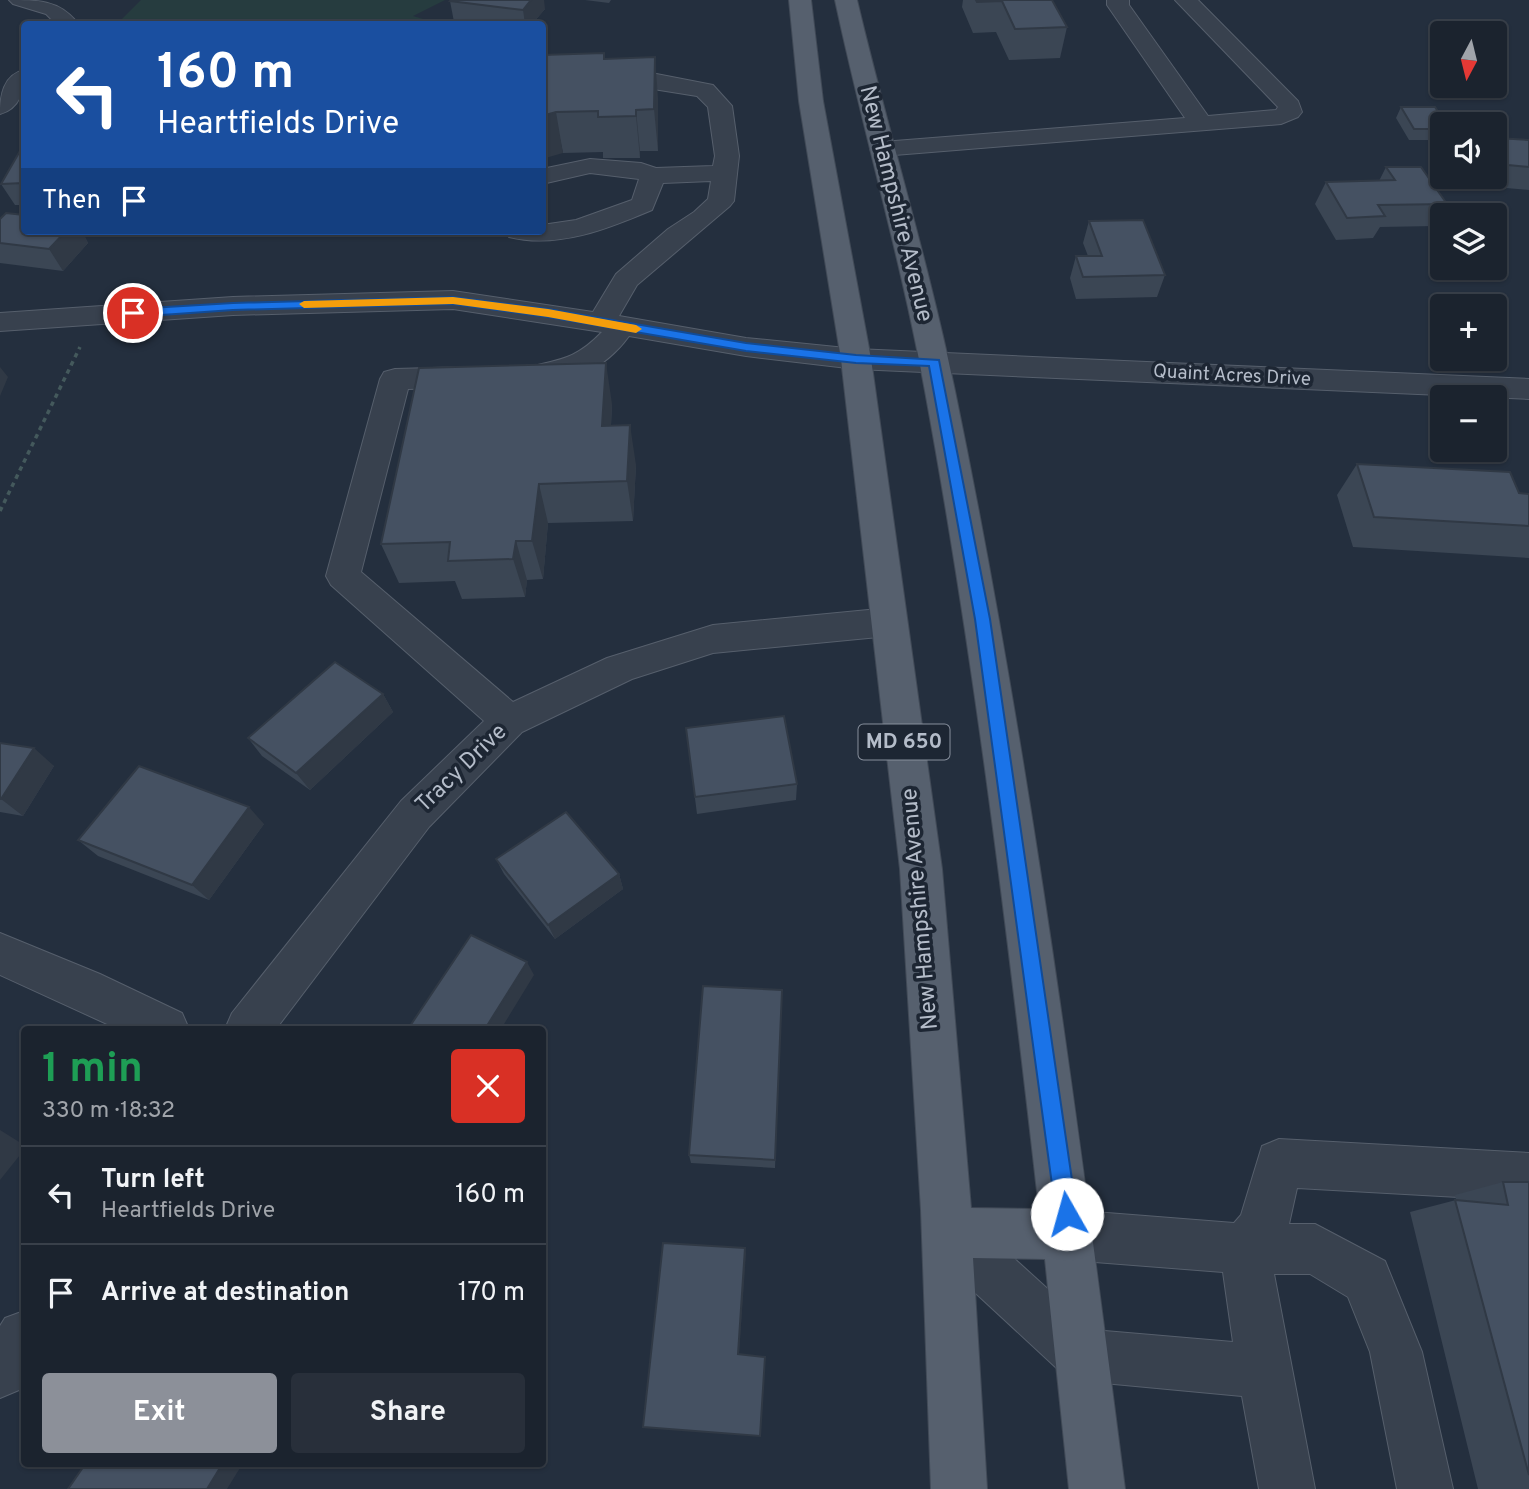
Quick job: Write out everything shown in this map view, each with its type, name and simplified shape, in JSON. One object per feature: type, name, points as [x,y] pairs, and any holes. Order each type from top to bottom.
[{"type":"main road","name":"New Hampshire Avenue","points":[[800,0],[810,101],[856,359],[921,869],[947,1232],[959,1489]]},
{"type":"main road","name":"New Hampshire Avenue","points":[[846,0],[935,362],[983,619],[1069,1235],[1097,1489]]},
{"type":"main road","points":[[947,1232],[1069,1235]]},
{"type":"street","points":[[20,0],[60,18],[83,1]]},
{"type":"street","points":[[1118,0],[1118,5],[1200,122]]},
{"type":"street","points":[[882,149],[1281,117],[1290,113],[1290,106],[1186,0]]},
{"type":"street","points":[[509,721],[342,576],[395,379],[555,375],[578,366],[614,337],[611,325],[626,280],[721,201],[727,156],[720,106],[705,90],[641,78],[585,74]]},
{"type":"street","points":[[0,107],[21,81]]},
{"type":"street","points":[[546,176],[590,166],[641,171],[653,176],[725,173]]},
{"type":"street","points":[[546,231],[611,219],[643,205],[653,176]]},
{"type":"street","name":"Quaint Acres Drive","points":[[0,322],[233,306],[453,300],[548,313],[746,347],[856,359],[1529,389]]},
{"type":"street","name":"Tracy Drive","points":[[250,1026],[415,814],[509,721],[620,668],[712,639],[889,622]]},
{"type":"street","points":[[0,954],[84,989],[160,1026]]},
{"type":"street","points":[[1287,1489],[1264,1371],[1245,1250],[1263,1228],[1279,1163],[1529,1177]]},
{"type":"street","points":[[947,1232],[1082,1354],[1264,1371]]},
{"type":"street","points":[[1069,1235],[1245,1250],[1315,1249],[1367,1279],[1395,1352],[1426,1489]]},
{"type":"street","points":[[0,1371],[21,1341]]},
{"type":"path","points":[[0,511],[84,340]]},
{"type":"green space","points":[[141,0],[445,0],[413,16],[430,21],[120,21]]},
{"type":"building","points":[[451,0],[531,0],[523,10]]},
{"type":"building","points":[[976,0],[1052,0],[1067,27],[1015,29],[1002,1]]},
{"type":"building","points":[[604,53],[604,59],[655,57],[654,109],[636,110],[636,116],[598,117],[598,111],[556,112],[546,115],[546,55]]},
{"type":"building","points":[[1401,107],[1435,107],[1438,112],[1430,112],[1430,129],[1414,129]]},
{"type":"building","points":[[1507,139],[1529,140],[1529,167],[1508,165]]},
{"type":"building","points":[[21,149],[21,183],[1,184]]},
{"type":"building","points":[[1386,167],[1421,167],[1430,180],[1430,189],[1436,189],[1446,203],[1378,205],[1385,216],[1347,218],[1326,182],[1395,180]]},
{"type":"building","points":[[6,213],[21,215],[21,235],[62,235],[49,249],[0,243],[0,219]]},
{"type":"building","points":[[1143,220],[1165,275],[1083,277],[1076,256],[1102,256],[1089,221]]},
{"type":"building","points":[[606,363],[602,426],[630,425],[627,481],[539,484],[532,541],[516,541],[513,559],[448,561],[450,542],[381,544],[419,368]]},
{"type":"building","points":[[1357,464],[1510,472],[1519,493],[1529,494],[1529,526],[1374,517]]},
{"type":"building","points":[[335,662],[383,694],[296,773],[248,738]]},
{"type":"building","points":[[784,716],[797,784],[695,797],[686,728]]},
{"type":"building","points":[[0,743],[34,748],[1,799],[0,799]]},
{"type":"building","points":[[139,766],[249,807],[192,885],[78,840]]},
{"type":"building","points":[[566,812],[619,874],[548,925],[496,859]]},
{"type":"building","points":[[471,935],[527,962],[487,1026],[410,1026]]},
{"type":"building","points":[[703,986],[782,990],[775,1160],[689,1155]]},
{"type":"building","points":[[1503,1182],[1529,1182],[1529,1475],[1455,1200],[1508,1205]]},
{"type":"building","points":[[663,1243],[745,1248],[738,1354],[765,1357],[760,1436],[643,1427]]},
{"type":"building","points":[[83,1467],[221,1467],[207,1489],[68,1489]]},
{"type":"slow traffic","points":[[304,304],[453,300],[636,329]]},
{"type":"route","points":[[133,313],[233,306],[453,300],[548,313],[746,347],[856,359],[935,362],[983,619],[1067,1214]]}]
